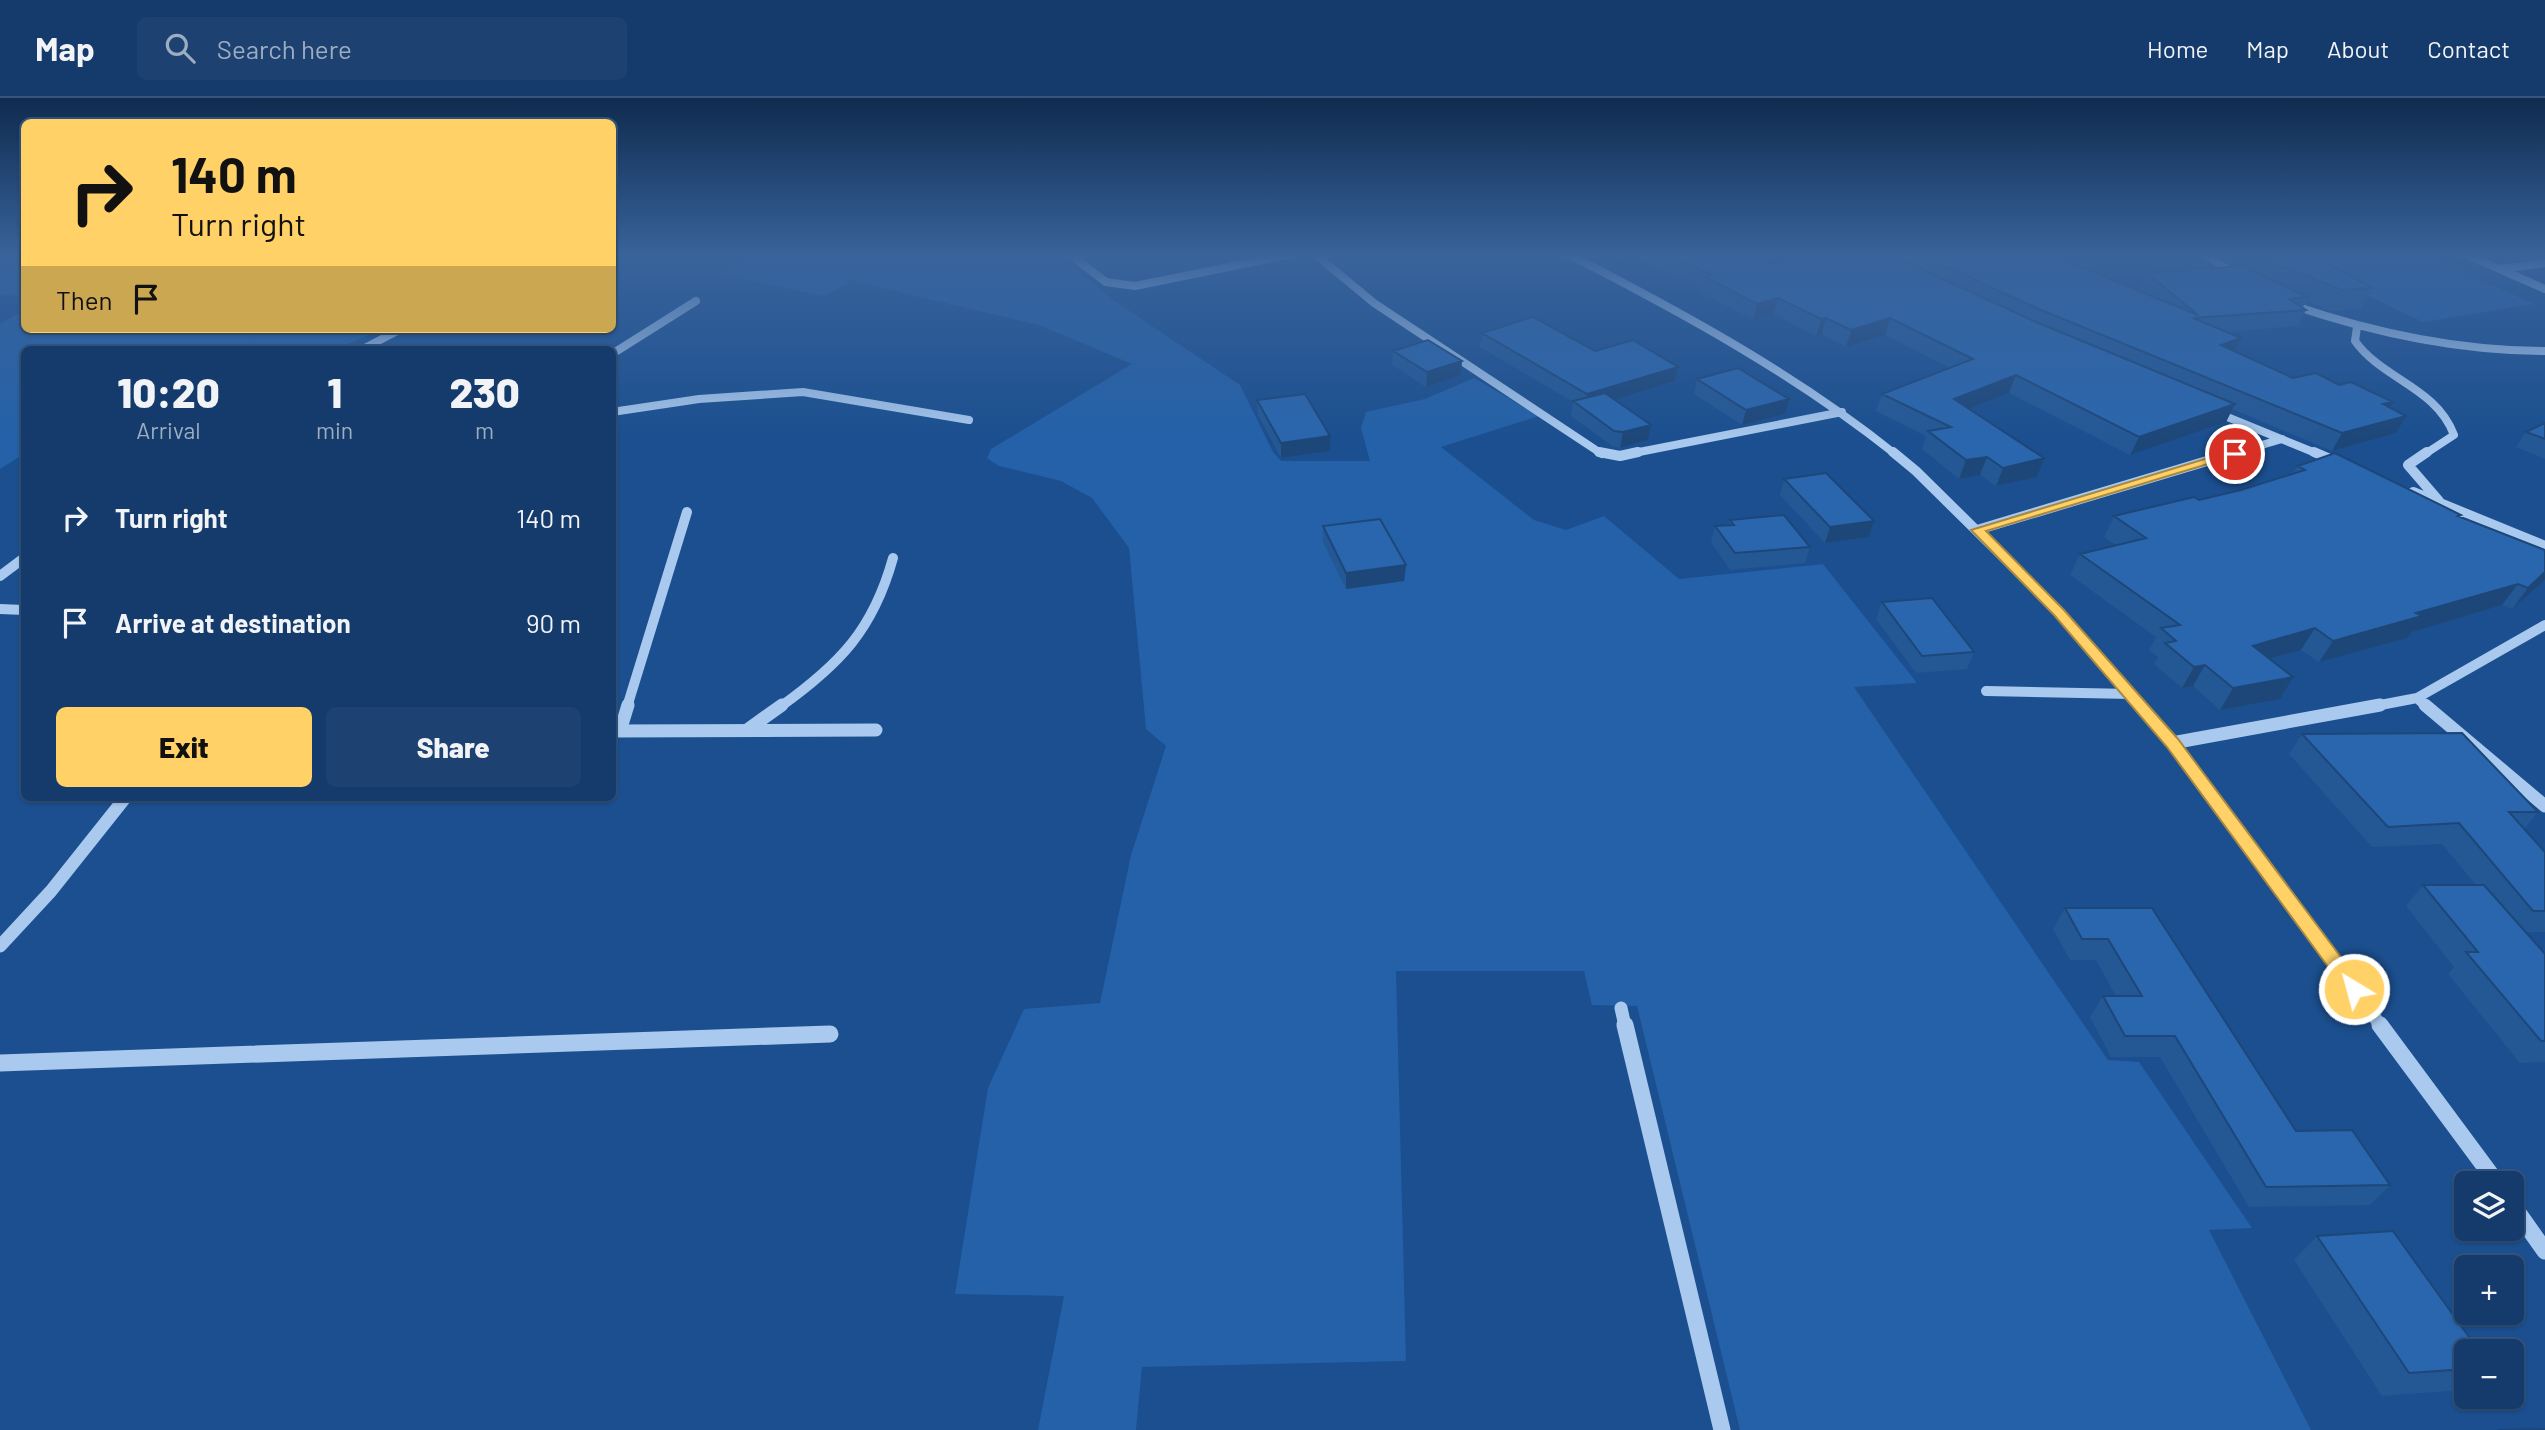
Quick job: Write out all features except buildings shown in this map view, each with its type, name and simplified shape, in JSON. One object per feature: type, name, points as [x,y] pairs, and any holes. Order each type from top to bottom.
[{"type":"street","points":[[616,351],[672,316]]},
{"type":"street","points":[[1394,316],[1601,454],[1620,456],[1842,412]]},
{"type":"street","points":[[1686,316],[1842,412],[1916,471],[2059,612],[2172,743],[2488,1171]]},
{"type":"street","points":[[2325,316],[2357,327],[2494,351],[2545,351]]},
{"type":"street","points":[[2357,327],[2355,341],[2363,353],[2432,401],[2452,424],[2455,435],[2408,465],[2442,504]]},
{"type":"street","points":[[369,346],[393,333]]},
{"type":"street","points":[[616,411],[699,399],[803,392],[969,420]]},
{"type":"street","points":[[2206,408],[2343,464]]},
{"type":"street","points":[[1978,530],[2282,439]]},
{"type":"street","points":[[2405,489],[2545,546]]},
{"type":"street","points":[[687,513],[616,731],[876,730]]},
{"type":"street","points":[[747,730],[826,672],[865,633],[887,591],[893,558]]},
{"type":"street","points":[[0,576],[21,560]]},
{"type":"street","points":[[0,608],[21,610]]},
{"type":"street","points":[[2172,743],[2417,698],[2545,625]]},
{"type":"street","points":[[1986,691],[2131,694]]},
{"type":"street","points":[[2417,698],[2545,806]]},
{"type":"street","points":[[0,946],[51,891],[123,801]]},
{"type":"street","points":[[1621,1009],[1722,1430]]},
{"type":"street","points":[[0,1063],[830,1034]]},
{"type":"street","points":[[2524,1221],[2545,1251]]},
{"type":"shaded area","points":[[13,316],[21,316],[21,333],[373,333],[344,346],[21,346],[21,456],[0,469],[0,324]]},
{"type":"shaded area","points":[[1001,316],[1137,316],[1240,385],[1273,452],[1281,461],[1370,461],[1361,428],[1366,412],[1425,399],[1474,378],[1539,416],[1441,447],[1534,520],[1566,530],[1604,516],[1679,579],[1823,564],[1917,683],[1854,687],[2108,1060],[2139,1062],[2252,1228],[2209,1230],[2311,1430],[1740,1430],[1637,1006],[1592,1005],[1584,971],[1396,971],[1406,1361],[1142,1367],[1136,1430],[1038,1430],[1064,1296],[955,1294],[988,1088],[1024,1009],[1100,1003],[1131,855],[1166,746],[1146,729],[1129,548],[1092,498],[1061,481],[999,466],[987,458],[991,449],[1132,364],[1039,325]]},
{"type":"shaded area","points":[[2411,316],[2459,316],[2423,322]]},
{"type":"route","points":[[2235,454],[2095,493],[1978,530],[2059,612],[2172,743],[2354,989]]}]
